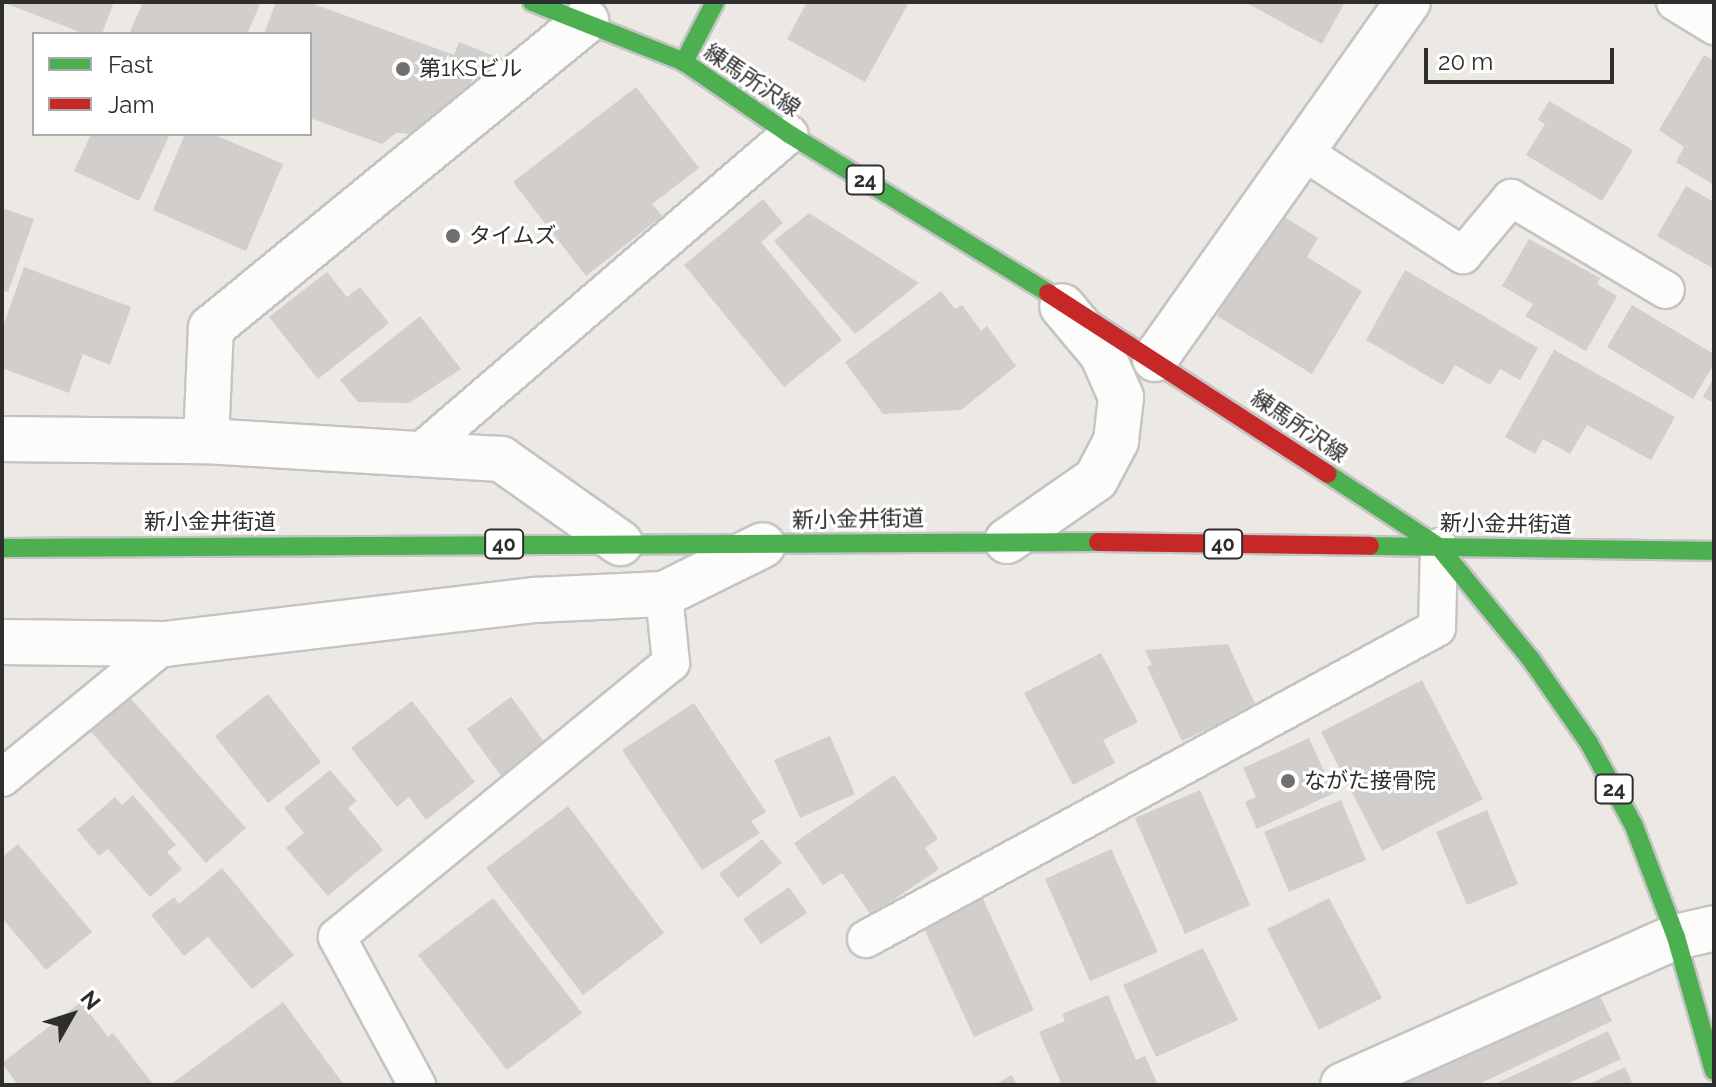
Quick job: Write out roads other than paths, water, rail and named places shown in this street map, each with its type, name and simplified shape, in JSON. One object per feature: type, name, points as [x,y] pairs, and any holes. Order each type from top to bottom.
[{"type":"main road","points":[[532,2],[684,62]]},
{"type":"main road","name":"練馬所沢線","points":[[715,2],[684,62],[789,134],[1155,359],[1439,547],[1530,658],[1589,743],[1695,933],[1714,1071]]},
{"type":"main road","name":"新小金井街道","points":[[2,548],[1007,541],[1714,551]]},
{"type":"street","points":[[1155,359],[1408,2]]},
{"type":"street","points":[[206,441],[211,328],[586,21]]},
{"type":"street","points":[[1007,541],[1096,479],[1116,441],[1121,397],[1102,354],[1049,292]]},
{"type":"street","points":[[2,439],[206,441],[421,451],[501,459],[620,543]]},
{"type":"street","points":[[2,642],[165,644],[535,600],[664,594],[763,545]]},
{"type":"street","points":[[1343,1085],[1695,933]]},
{"type":"lane","points":[[1675,2],[1714,26]]},
{"type":"lane","points":[[421,451],[789,134]]},
{"type":"lane","points":[[1302,151],[1463,255],[1511,198],[1666,290]]},
{"type":"lane","points":[[866,939],[1437,628],[1439,547]]},
{"type":"lane","points":[[417,1085],[337,937],[671,663],[664,594]]},
{"type":"lane","points":[[2,778],[165,644]]},
{"type":"place","name":"第1KSビル","points":[[403,69]]},
{"type":"place","name":"タイムズ","points":[[453,236]]},
{"type":"place","name":"ながた接骨院","points":[[1288,781]]}]
